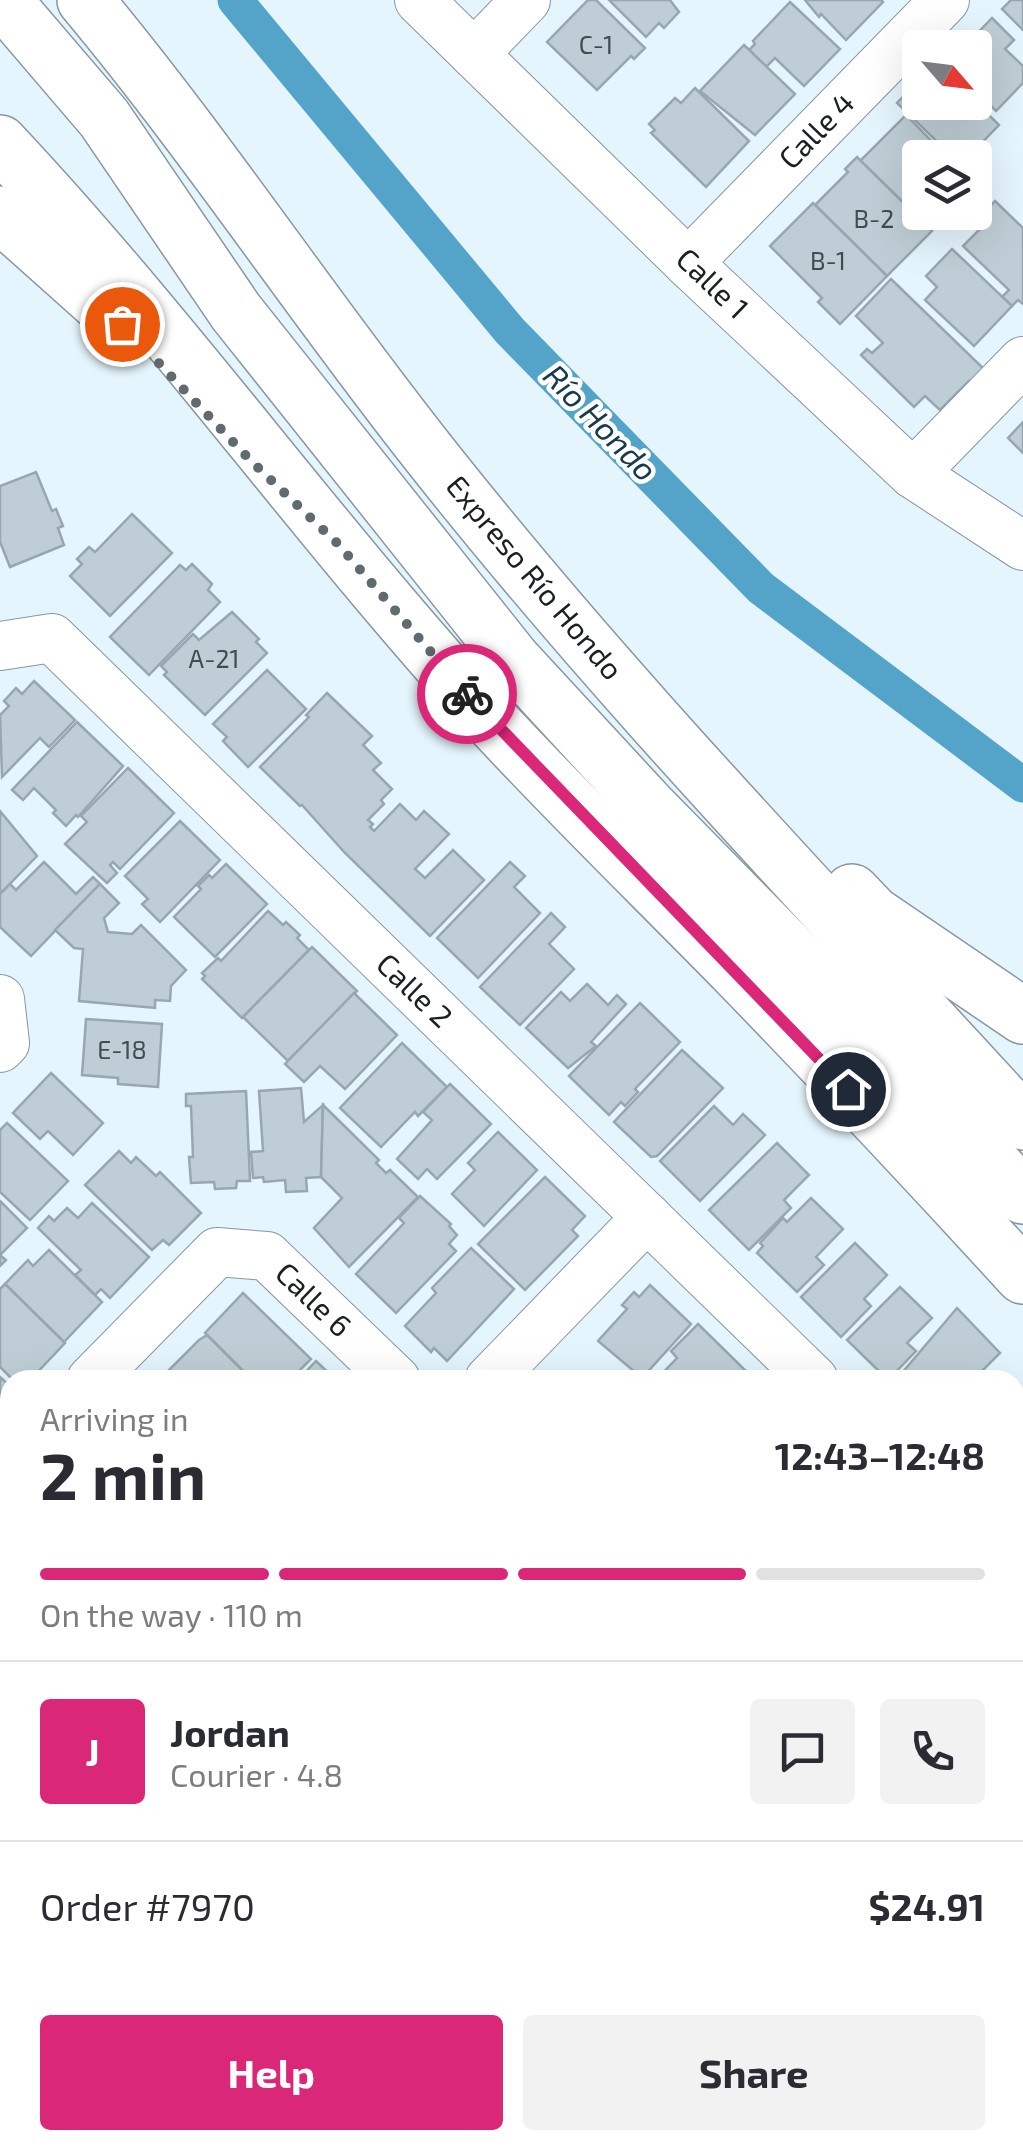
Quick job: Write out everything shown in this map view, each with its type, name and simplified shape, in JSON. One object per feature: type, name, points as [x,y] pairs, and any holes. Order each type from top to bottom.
[{"type":"highway","points":[[3,0],[104,118],[236,312],[513,660],[1023,1196]]},
{"type":"highway","name":"Expreso Río Hondo","points":[[86,0],[206,152],[425,449],[519,564],[667,733],[1023,1122]]},
{"type":"highway","points":[[0,143],[83,232],[338,544],[488,718],[740,975],[1023,1276]]},
{"type":"highway","points":[[0,214],[147,347],[250,460],[338,544]]},
{"type":"highway","points":[[667,733],[728,770],[873,914],[1023,1016]]},
{"type":"street","name":"Calle 1","points":[[418,0],[688,263],[913,474],[1023,546]]},
{"type":"street","points":[[474,54],[526,0]]},
{"type":"street","name":"Calle 4","points":[[688,263],[945,0]]},
{"type":"street","points":[[913,474],[1023,360]]},
{"type":"street","name":"Calle 2","points":[[0,646],[52,638],[804,1370]]},
{"type":"street","points":[[0,1000],[5,1043],[0,1048]]},
{"type":"street","points":[[499,1370],[646,1217]]},
{"type":"street","name":"Calle 6","points":[[101,1370],[217,1252],[267,1256],[386,1370]]},
{"type":"building","points":[[588,0],[596,0],[645,48],[634,59],[631,56],[597,90],[547,42]]},
{"type":"building","points":[[609,0],[670,0],[679,12],[664,28],[659,23],[646,37]]},
{"type":"building","points":[[805,0],[881,0],[883,2],[846,40]]},
{"type":"building","points":[[1011,0],[1023,0],[1023,30],[1002,9]]},
{"type":"building","points":[[790,2],[840,49],[804,86],[775,58],[766,67],[749,50]]},
{"type":"building","points":[[992,18],[1014,40],[1005,49],[1023,66],[1023,83],[996,111],[992,107],[992,30],[980,30]]},
{"type":"building","points":[[744,45],[795,94],[755,135],[700,91]]},
{"type":"building","points":[[695,88],[749,141],[706,187],[651,133],[655,130],[649,124],[675,98],[681,103]]},
{"type":"building","points":[[992,118],[999,125],[984,140],[935,140],[915,120]]},
{"type":"building","points":[[902,119],[911,120],[930,140],[902,140],[902,201],[860,161]]},
{"type":"building","points":[[857,157],[902,201],[902,230],[932,231],[887,276],[815,205],[848,172],[845,169]]},
{"type":"building","points":[[995,201],[1023,228],[1023,304],[1018,300],[1012,306],[1002,297],[1009,290],[963,246],[979,230],[992,230]]},
{"type":"building","points":[[813,203],[887,276],[840,324],[818,302],[822,298],[770,246]]},
{"type":"building","points":[[952,249],[1012,306],[974,346],[925,300],[937,287],[926,276]]},
{"type":"building","points":[[891,279],[988,373],[975,386],[969,381],[940,410],[925,396],[914,407],[861,355],[867,349],[872,353],[883,343],[856,316]]},
{"type":"building","points":[[1023,422],[1023,453],[1008,438]]},
{"type":"building","points":[[36,472],[52,511],[56,509],[63,526],[58,528],[64,545],[10,567],[0,542],[0,486]]},
{"type":"building","points":[[132,514],[172,553],[110,616],[70,576],[82,564],[77,559],[89,547],[95,552]]},
{"type":"building","points":[[192,564],[212,584],[208,590],[220,602],[149,675],[110,637],[180,565],[186,570]]},
{"type":"building","points":[[232,612],[259,639],[256,642],[267,653],[205,715],[164,675],[167,672],[161,666],[193,634],[199,640]]},
{"type":"building","points":[[267,670],[306,709],[248,767],[213,724]]},
{"type":"building","points":[[34,681],[75,720],[49,747],[40,738],[2,777],[0,715],[9,706],[4,701],[16,688],[22,694]]},
{"type":"building","points":[[327,693],[372,736],[363,745],[381,763],[373,770],[392,789],[368,820],[373,824],[370,827],[374,831],[400,804],[416,820],[424,811],[449,834],[415,869],[425,878],[453,850],[484,880],[430,936],[260,767]]},
{"type":"building","points":[[77,722],[123,766],[66,826],[34,788],[23,800],[12,790]]},
{"type":"building","points":[[128,768],[174,813],[120,869],[113,862],[110,865],[117,873],[107,883],[65,844],[87,822],[81,816]]},
{"type":"building","points":[[0,811],[37,856],[0,894]]},
{"type":"building","points":[[180,821],[220,860],[160,922],[142,904],[148,899],[125,876]]},
{"type":"building","points":[[44,862],[76,894],[93,877],[100,884],[31,956],[0,927],[0,894],[10,884],[16,890]]},
{"type":"building","points":[[510,862],[525,876],[514,887],[540,913],[478,978],[437,938]]},
{"type":"building","points":[[226,864],[267,904],[215,957],[174,917],[201,889],[198,886]]},
{"type":"building","points":[[100,884],[119,903],[104,918],[108,932],[132,934],[141,925],[186,970],[171,986],[170,1001],[155,1000],[155,1008],[79,1001],[83,949],[74,948],[55,930]]},
{"type":"building","points":[[268,911],[300,935],[297,938],[309,950],[242,1018],[202,979],[202,973],[218,958],[221,961]]},
{"type":"building","points":[[551,913],[565,927],[549,944],[574,969],[520,1025],[480,987]]},
{"type":"building","points":[[312,947],[357,991],[288,1061],[243,1017]]},
{"type":"building","points":[[587,984],[608,1005],[617,995],[626,1004],[591,1042],[596,1046],[568,1068],[526,1028],[561,992],[570,1001]]},
{"type":"building","points":[[354,993],[397,1035],[345,1089],[320,1066],[304,1082],[285,1064]]},
{"type":"building","points":[[640,1003],[680,1042],[635,1089],[638,1092],[625,1106],[621,1102],[609,1115],[569,1076]]},
{"type":"building","points":[[86,1019],[162,1024],[158,1087],[118,1084],[118,1078],[82,1075]]},
{"type":"building","points":[[402,1043],[447,1087],[418,1116],[415,1112],[381,1147],[340,1108]]},
{"type":"building","points":[[682,1050],[723,1088],[657,1156],[651,1157],[614,1122]]},
{"type":"building","points":[[51,1073],[103,1123],[73,1155],[48,1131],[40,1139],[13,1113]]},
{"type":"building","points":[[450,1084],[491,1124],[437,1179],[427,1169],[418,1179],[397,1159],[432,1120],[423,1112]]},
{"type":"building","points":[[301,1088],[304,1122],[323,1105],[321,1177],[306,1178],[307,1191],[286,1192],[285,1180],[264,1182],[263,1177],[253,1178],[251,1152],[263,1151],[259,1091]]},
{"type":"building","points":[[246,1091],[250,1181],[237,1181],[236,1188],[215,1189],[214,1182],[191,1183],[191,1106],[186,1106],[186,1094]]},
{"type":"building","points":[[323,1105],[379,1160],[376,1163],[386,1173],[390,1170],[418,1197],[349,1267],[314,1228],[342,1198],[321,1177]]},
{"type":"building","points":[[714,1106],[733,1125],[743,1114],[765,1135],[700,1201],[660,1161]]},
{"type":"building","points":[[7,1123],[68,1181],[30,1220],[0,1192],[0,1130]]},
{"type":"building","points":[[498,1132],[537,1170],[484,1226],[452,1194],[475,1170],[468,1163]]},
{"type":"building","points":[[777,1143],[809,1175],[784,1200],[791,1208],[749,1250],[709,1210]]},
{"type":"building","points":[[119,1151],[131,1163],[136,1157],[156,1176],[160,1172],[201,1213],[169,1245],[163,1240],[152,1250],[85,1185]]},
{"type":"building","points":[[545,1177],[585,1216],[572,1230],[578,1236],[525,1290],[478,1244]]},
{"type":"building","points":[[420,1196],[451,1224],[457,1235],[449,1244],[456,1251],[396,1313],[356,1274],[404,1223],[399,1218]]},
{"type":"building","points":[[811,1198],[843,1229],[816,1257],[824,1265],[797,1292],[757,1253],[763,1246],[760,1243],[783,1218],[787,1222]]},
{"type":"building","points":[[0,1201],[27,1228],[0,1255]]},
{"type":"building","points":[[92,1203],[149,1257],[110,1298],[101,1289],[95,1295],[75,1275],[81,1270],[38,1228],[49,1216],[54,1221],[67,1208],[78,1218]]},
{"type":"building","points":[[855,1243],[887,1275],[864,1299],[871,1306],[841,1337],[801,1297]]},
{"type":"building","points":[[471,1248],[514,1289],[447,1361],[434,1348],[431,1352],[405,1326],[436,1293],[432,1288]]},
{"type":"building","points":[[49,1250],[102,1302],[64,1342],[5,1284],[28,1260],[33,1266]]},
{"type":"building","points":[[5,1284],[65,1343],[39,1370],[0,1367],[0,1289]]},
{"type":"building","points":[[650,1285],[691,1324],[649,1370],[632,1370],[598,1341],[627,1309],[622,1305],[634,1292],[639,1297]]},
{"type":"building","points":[[900,1287],[932,1318],[907,1343],[916,1351],[898,1370],[878,1370],[847,1340]]},
{"type":"building","points":[[243,1293],[311,1359],[300,1370],[242,1370],[205,1333]]},
{"type":"building","points":[[957,1308],[1000,1353],[983,1370],[904,1370]]},
{"type":"building","points":[[698,1324],[745,1370],[666,1370],[677,1358],[671,1351]]},
{"type":"building","points":[[207,1335],[242,1370],[169,1370]]},
{"type":"building","points":[[316,1361],[325,1370],[307,1370]]},
{"type":"waterway","name":"Río Hondo","points":[[235,0],[510,331],[761,588],[1023,785]]},
{"type":"way so far","points":[[122,324],[250,460],[338,544],[467,694]]},
{"type":"route","points":[[467,694],[848,1089]]}]
